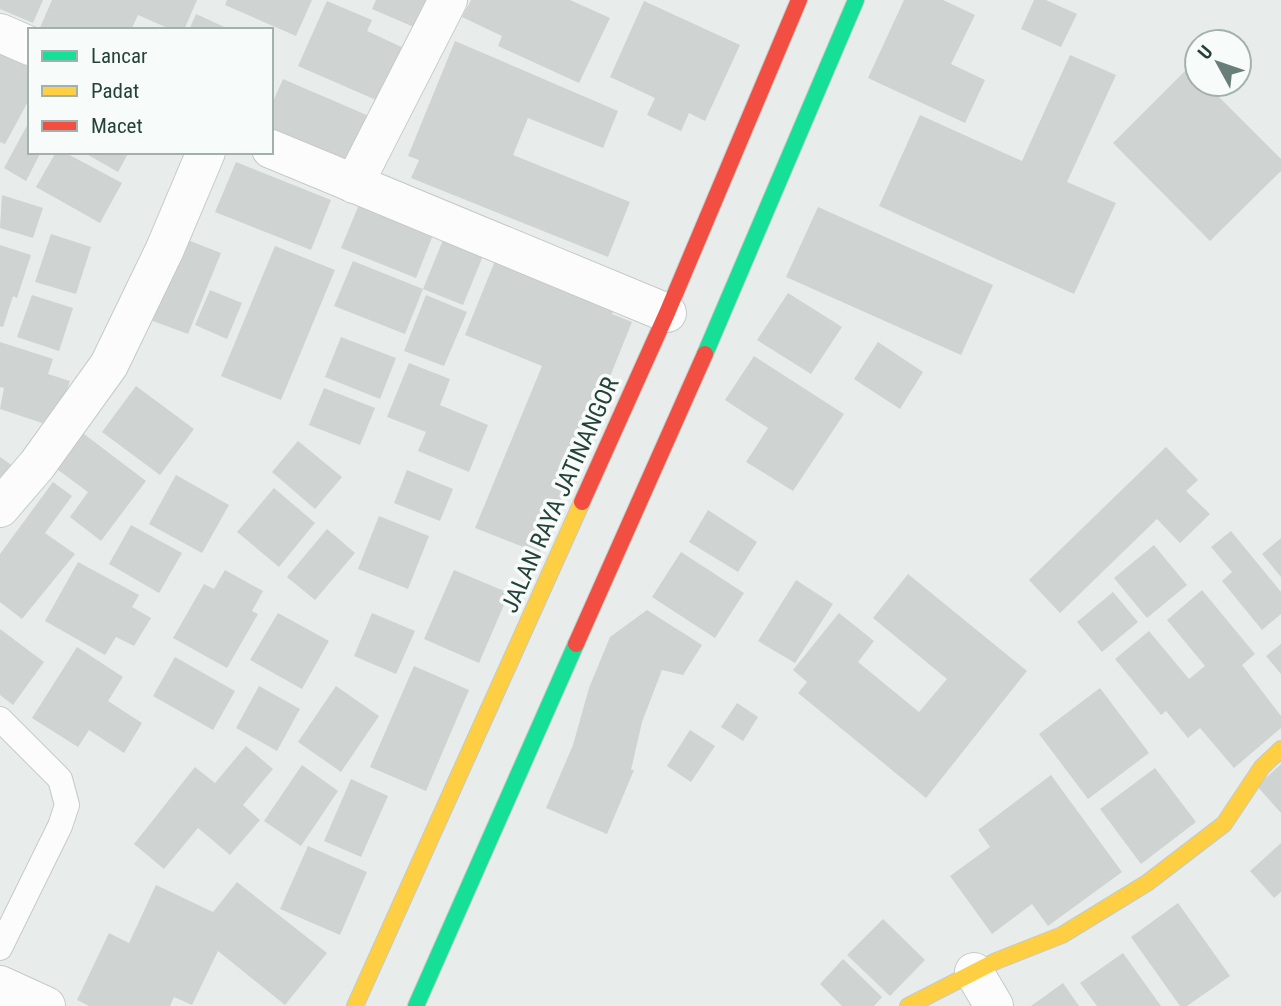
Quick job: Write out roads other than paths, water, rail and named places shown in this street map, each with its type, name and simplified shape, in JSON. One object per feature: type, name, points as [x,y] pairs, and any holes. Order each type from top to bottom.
[{"type":"main road","name":"JALAN RAYA JATINANGOR","points":[[355,1006],[667,313],[799,0]]},
{"type":"main road","points":[[416,1006],[713,335],[856,0]]},
{"type":"main road","points":[[908,1006],[974,972],[1062,935],[1147,883],[1223,824],[1262,767],[1281,749]]},
{"type":"street","points":[[354,184],[448,0]]},
{"type":"street","points":[[0,33],[28,45]]},
{"type":"street","points":[[273,150],[667,313]]},
{"type":"street","points":[[0,508],[37,465],[109,365],[165,249],[205,154]]},
{"type":"street","points":[[974,972],[994,1006]]},
{"type":"street","points":[[0,985],[46,1006]]},
{"type":"lane","points":[[0,719],[60,779],[67,805],[60,826],[0,948]]}]
